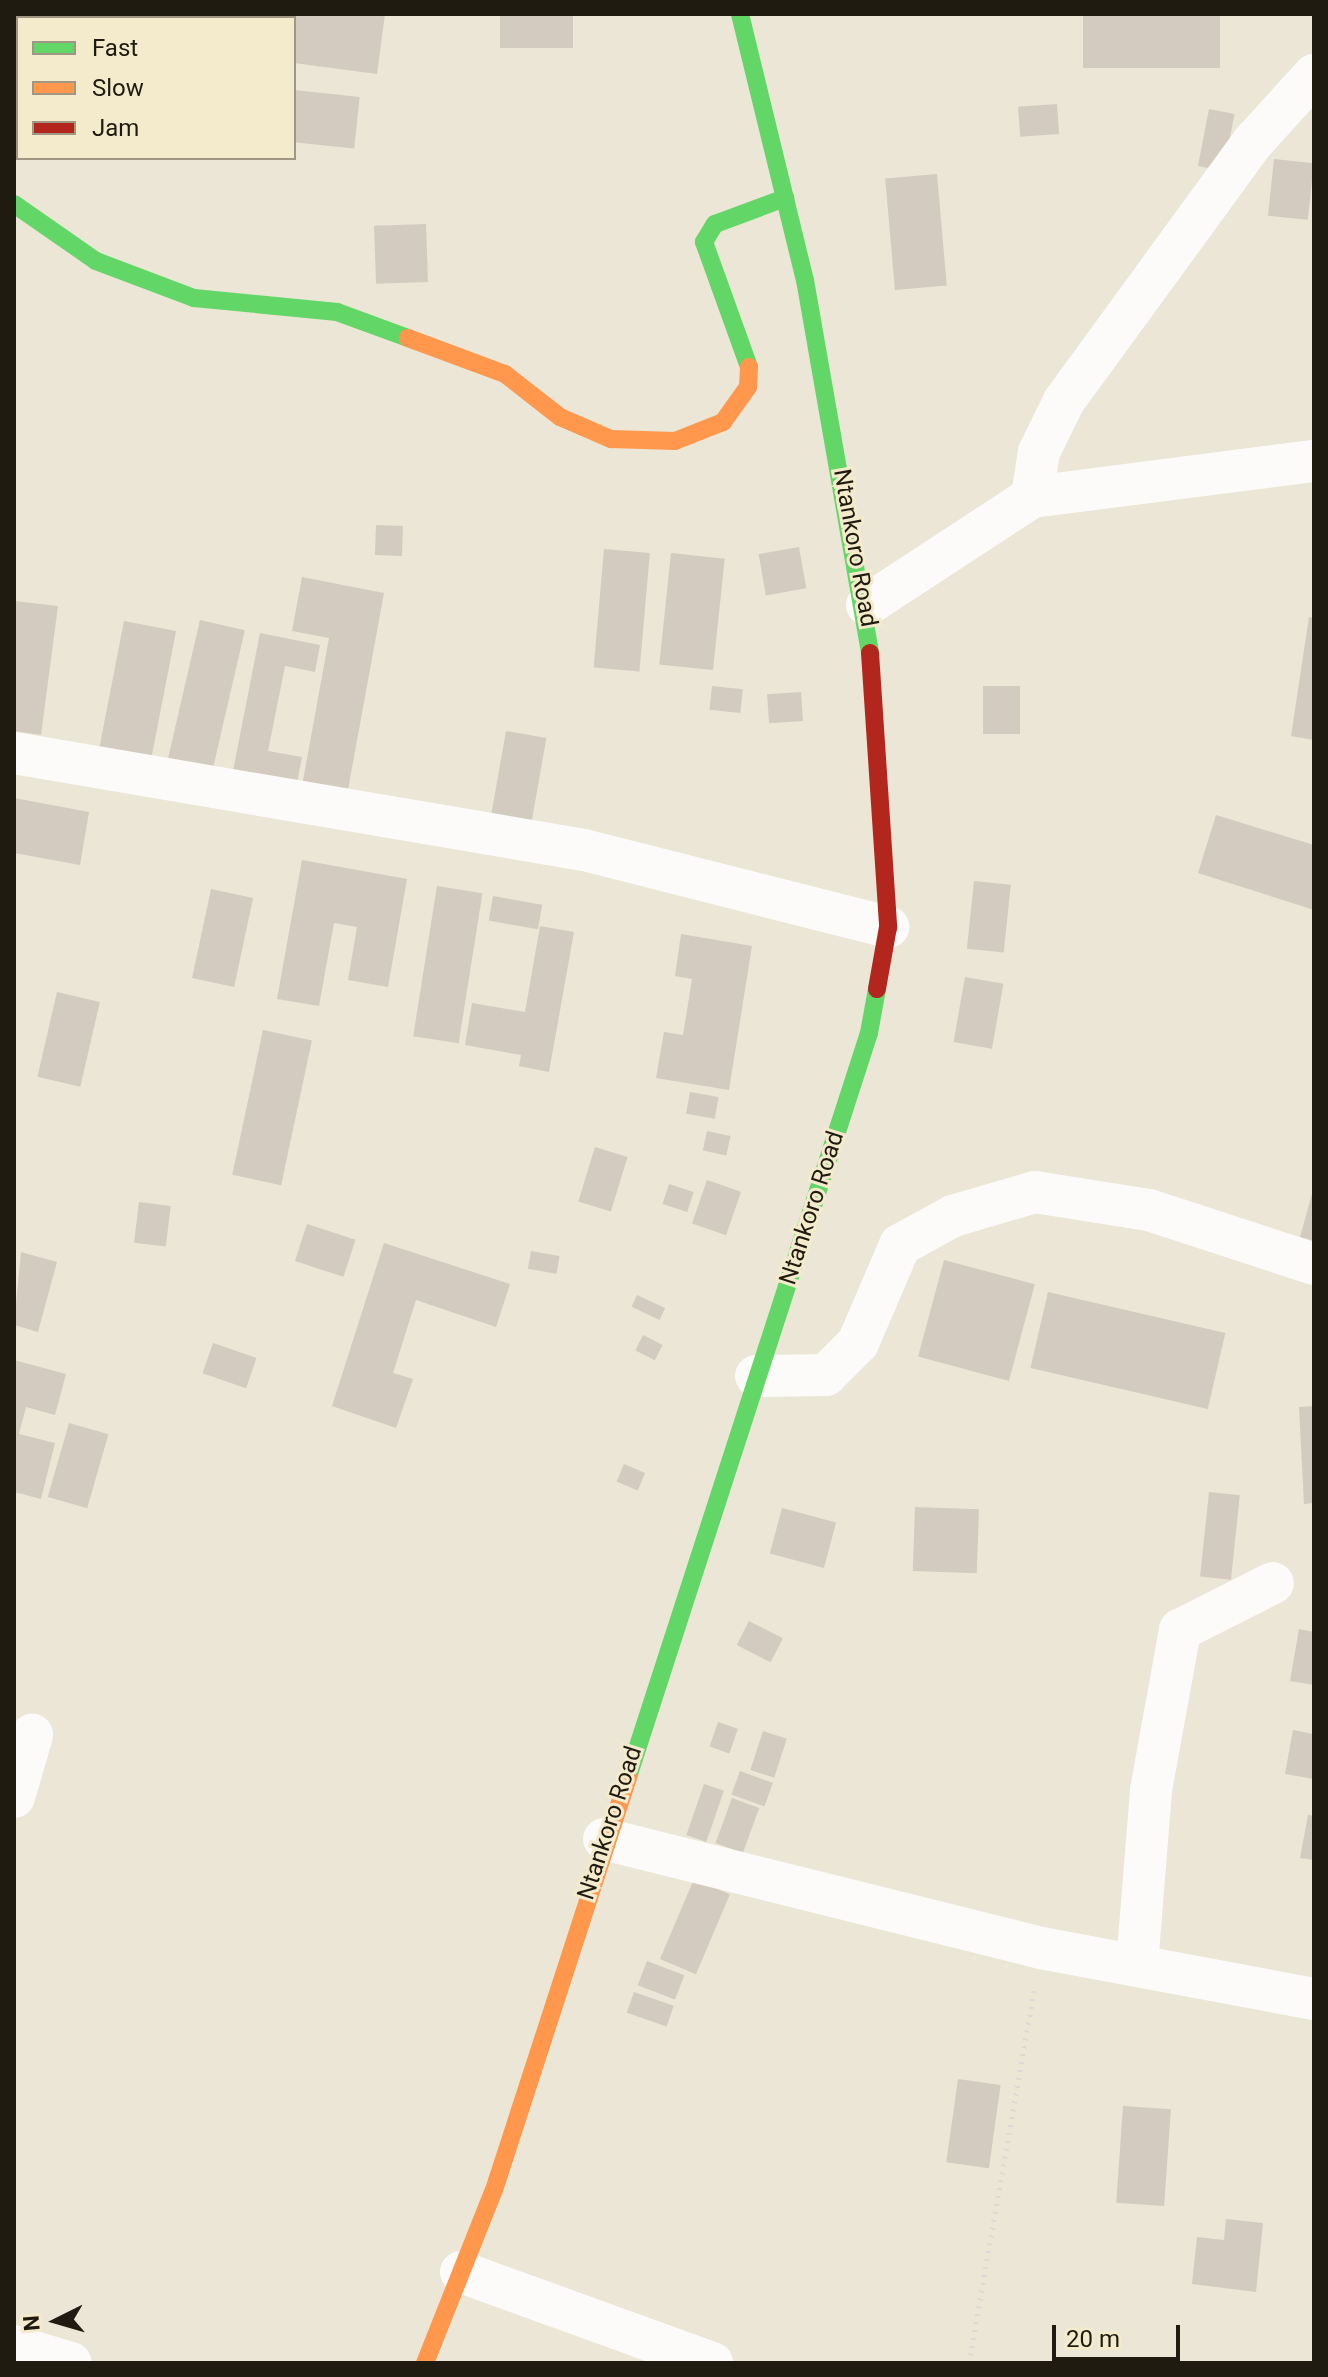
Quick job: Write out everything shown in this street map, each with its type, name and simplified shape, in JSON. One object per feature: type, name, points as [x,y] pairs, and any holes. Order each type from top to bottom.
[{"type":"main road","name":"Ntankoro Road","points":[[425,2363],[494,2190],[604,1839],[869,1033],[888,927],[867,605],[785,198],[740,14]]},
{"type":"main road","points":[[14,204],[96,261],[194,298],[337,312],[505,374],[560,417],[611,439],[675,441],[723,422],[748,387],[749,366],[704,242],[715,224],[785,198]]},
{"type":"street","points":[[1032,497],[1039,452],[1064,401],[1253,142],[1314,75]]},
{"type":"street","points":[[867,605],[1032,497],[1314,461]]},
{"type":"street","points":[[14,753],[584,850],[888,927]]},
{"type":"street","points":[[756,1376],[826,1375],[858,1343],[900,1245],[953,1216],[1035,1192],[1149,1210],[1314,1264]]},
{"type":"street","points":[[1137,1965],[1151,1790],[1180,1630],[1273,1583]]},
{"type":"street","points":[[14,1797],[32,1735]]},
{"type":"street","points":[[604,1839],[1041,1948],[1314,1999]]},
{"type":"street","points":[[461,2272],[712,2363]]},
{"type":"street","points":[[14,2346],[71,2363]]},
{"type":"path","points":[[969,2363],[1041,1948]]},
{"type":"building","points":[[67,14],[385,14],[377,74],[296,63],[296,16]]},
{"type":"building","points":[[500,14],[573,14],[573,48],[500,48]]},
{"type":"building","points":[[1083,14],[1220,14],[1220,68],[1083,68]]},
{"type":"building","points":[[296,90],[360,97],[354,149],[296,142]]},
{"type":"building","points":[[1057,104],[1059,134],[1020,137],[1018,107]]},
{"type":"building","points":[[1209,109],[1235,114],[1223,171],[1198,166]]},
{"type":"building","points":[[1274,159],[1314,163],[1308,220],[1268,216]]},
{"type":"building","points":[[937,174],[947,286],[895,290],[885,179]]},
{"type":"building","points":[[426,224],[428,282],[376,284],[374,226]]},
{"type":"building","points":[[376,525],[403,526],[402,556],[375,555]]},
{"type":"building","points":[[799,547],[806,588],[766,595],[759,554]]},
{"type":"building","points":[[604,549],[650,553],[639,672],[594,668]]},
{"type":"building","points":[[671,553],[725,559],[713,670],[659,664]]},
{"type":"building","points":[[302,577],[384,593],[345,806],[300,797],[329,638],[292,631]]},
{"type":"building","points":[[14,601],[58,606],[41,735],[14,731]]},
{"type":"building","points":[[1309,617],[1314,618],[1314,740],[1291,736]]},
{"type":"building","points":[[200,620],[245,630],[210,779],[166,769]]},
{"type":"building","points":[[124,621],[176,631],[150,766],[98,755]]},
{"type":"building","points":[[260,633],[320,645],[315,672],[285,666],[268,751],[302,757],[295,794],[231,781]]},
{"type":"building","points":[[712,686],[743,689],[740,713],[709,710]]},
{"type":"building","points":[[983,686],[1020,686],[1020,734],[983,734]]},
{"type":"building","points":[[801,692],[803,721],[769,723],[767,694]]},
{"type":"building","points":[[506,731],[546,738],[532,822],[491,815]]},
{"type":"building","points":[[14,798],[89,812],[80,865],[14,853]]},
{"type":"building","points":[[1216,815],[1314,845],[1314,910],[1198,873]]},
{"type":"building","points":[[302,860],[407,879],[388,987],[348,980],[357,927],[334,923],[319,1006],[277,999]]},
{"type":"building","points":[[974,881],[1011,885],[1004,952],[967,949]]},
{"type":"building","points":[[437,886],[482,893],[459,1043],[413,1036]]},
{"type":"building","points":[[211,889],[253,898],[234,987],[192,978]]},
{"type":"building","points":[[493,896],[542,905],[538,929],[489,921]]},
{"type":"building","points":[[540,926],[574,932],[549,1072],[519,1066],[521,1055],[465,1045],[472,1003],[525,1012]]},
{"type":"building","points":[[681,934],[752,946],[729,1090],[656,1078],[664,1032],[683,1035],[692,979],[675,976]]},
{"type":"building","points":[[965,977],[1003,984],[992,1049],[954,1042]]},
{"type":"building","points":[[57,992],[100,1002],[80,1087],[37,1077]]},
{"type":"building","points":[[263,1030],[312,1040],[281,1185],[232,1175]]},
{"type":"building","points":[[690,1092],[719,1097],[715,1119],[686,1114]]},
{"type":"building","points":[[707,1131],[730,1136],[726,1156],[703,1151]]},
{"type":"building","points":[[595,1147],[628,1157],[611,1211],[578,1202]]},
{"type":"building","points":[[707,1180],[741,1192],[726,1235],[692,1223]]},
{"type":"building","points":[[669,1184],[694,1192],[687,1212],[663,1204]]},
{"type":"building","points":[[1314,1190],[1314,1241],[1300,1237]]},
{"type":"building","points":[[139,1202],[171,1206],[166,1247],[134,1243]]},
{"type":"building","points":[[307,1224],[356,1240],[343,1277],[295,1261]]},
{"type":"building","points":[[384,1243],[510,1284],[496,1327],[416,1300],[393,1373],[413,1379],[396,1428],[332,1406]]},
{"type":"building","points":[[531,1251],[560,1256],[556,1274],[528,1269]]},
{"type":"building","points":[[21,1252],[57,1262],[38,1332],[14,1325]]},
{"type":"building","points":[[944,1260],[1035,1284],[1009,1381],[918,1357]]},
{"type":"building","points":[[1048,1292],[1225,1333],[1208,1409],[1030,1368]]},
{"type":"building","points":[[637,1295],[665,1308],[660,1320],[632,1307]]},
{"type":"building","points":[[643,1335],[663,1345],[655,1360],[635,1350]]},
{"type":"building","points":[[213,1343],[256,1358],[246,1388],[203,1373]]},
{"type":"building","points":[[14,1360],[66,1374],[55,1415],[26,1407],[19,1434],[55,1443],[41,1499],[14,1492]]},
{"type":"building","points":[[1314,1406],[1314,1503],[1304,1504],[1299,1407]]},
{"type":"building","points":[[69,1423],[108,1434],[87,1508],[48,1497]]},
{"type":"building","points":[[624,1464],[645,1473],[638,1490],[617,1481]]},
{"type":"building","points":[[1209,1492],[1240,1495],[1231,1580],[1200,1577]]},
{"type":"building","points":[[915,1507],[979,1509],[977,1573],[913,1571]]},
{"type":"building","points":[[782,1508],[836,1522],[824,1568],[770,1553]]},
{"type":"building","points":[[749,1621],[783,1638],[771,1662],[737,1645]]},
{"type":"building","points":[[1299,1629],[1314,1632],[1314,1685],[1290,1681]]},
{"type":"building","points":[[718,1722],[738,1729],[729,1753],[710,1747]]},
{"type":"building","points":[[1293,1730],[1314,1734],[1314,1779],[1285,1774]]},
{"type":"building","points":[[763,1731],[787,1739],[774,1778],[750,1770]]},
{"type":"building","points":[[740,1771],[773,1783],[764,1806],[731,1794]]},
{"type":"building","points":[[704,1784],[724,1791],[706,1842],[686,1835]]},
{"type":"building","points":[[732,1798],[759,1808],[743,1853],[716,1843]]},
{"type":"building","points":[[1308,1815],[1314,1816],[1314,1860],[1300,1858]]},
{"type":"building","points":[[694,1879],[730,1894],[696,1974],[660,1959]]},
{"type":"building","points":[[647,1961],[684,1975],[675,2000],[638,1985]]},
{"type":"building","points":[[634,1992],[674,2006],[667,2026],[627,2013]]},
{"type":"building","points":[[958,2079],[1001,2085],[989,2168],[946,2162]]},
{"type":"building","points":[[1123,2106],[1171,2109],[1164,2206],[1116,2203]]},
{"type":"building","points":[[1226,2219],[1263,2223],[1256,2292],[1192,2284],[1197,2237],[1224,2240]]},
{"type":"traffic: fast","points":[[740,14],[805,280],[870,653]]},
{"type":"traffic: fast","points":[[749,367],[704,242],[715,224],[785,198]]},
{"type":"traffic: fast","points":[[14,204],[96,261],[194,298],[337,312],[408,338]]},
{"type":"traffic: fast","points":[[628,1777],[869,1033],[877,989]]},
{"type":"traffic: slow","points":[[408,338],[505,374],[560,417],[611,439],[675,441],[723,422],[748,387],[749,367]]},
{"type":"traffic: slow","points":[[425,2363],[494,2190],[628,1777]]},
{"type":"traffic: jam","points":[[870,653],[888,927],[877,989]]}]
